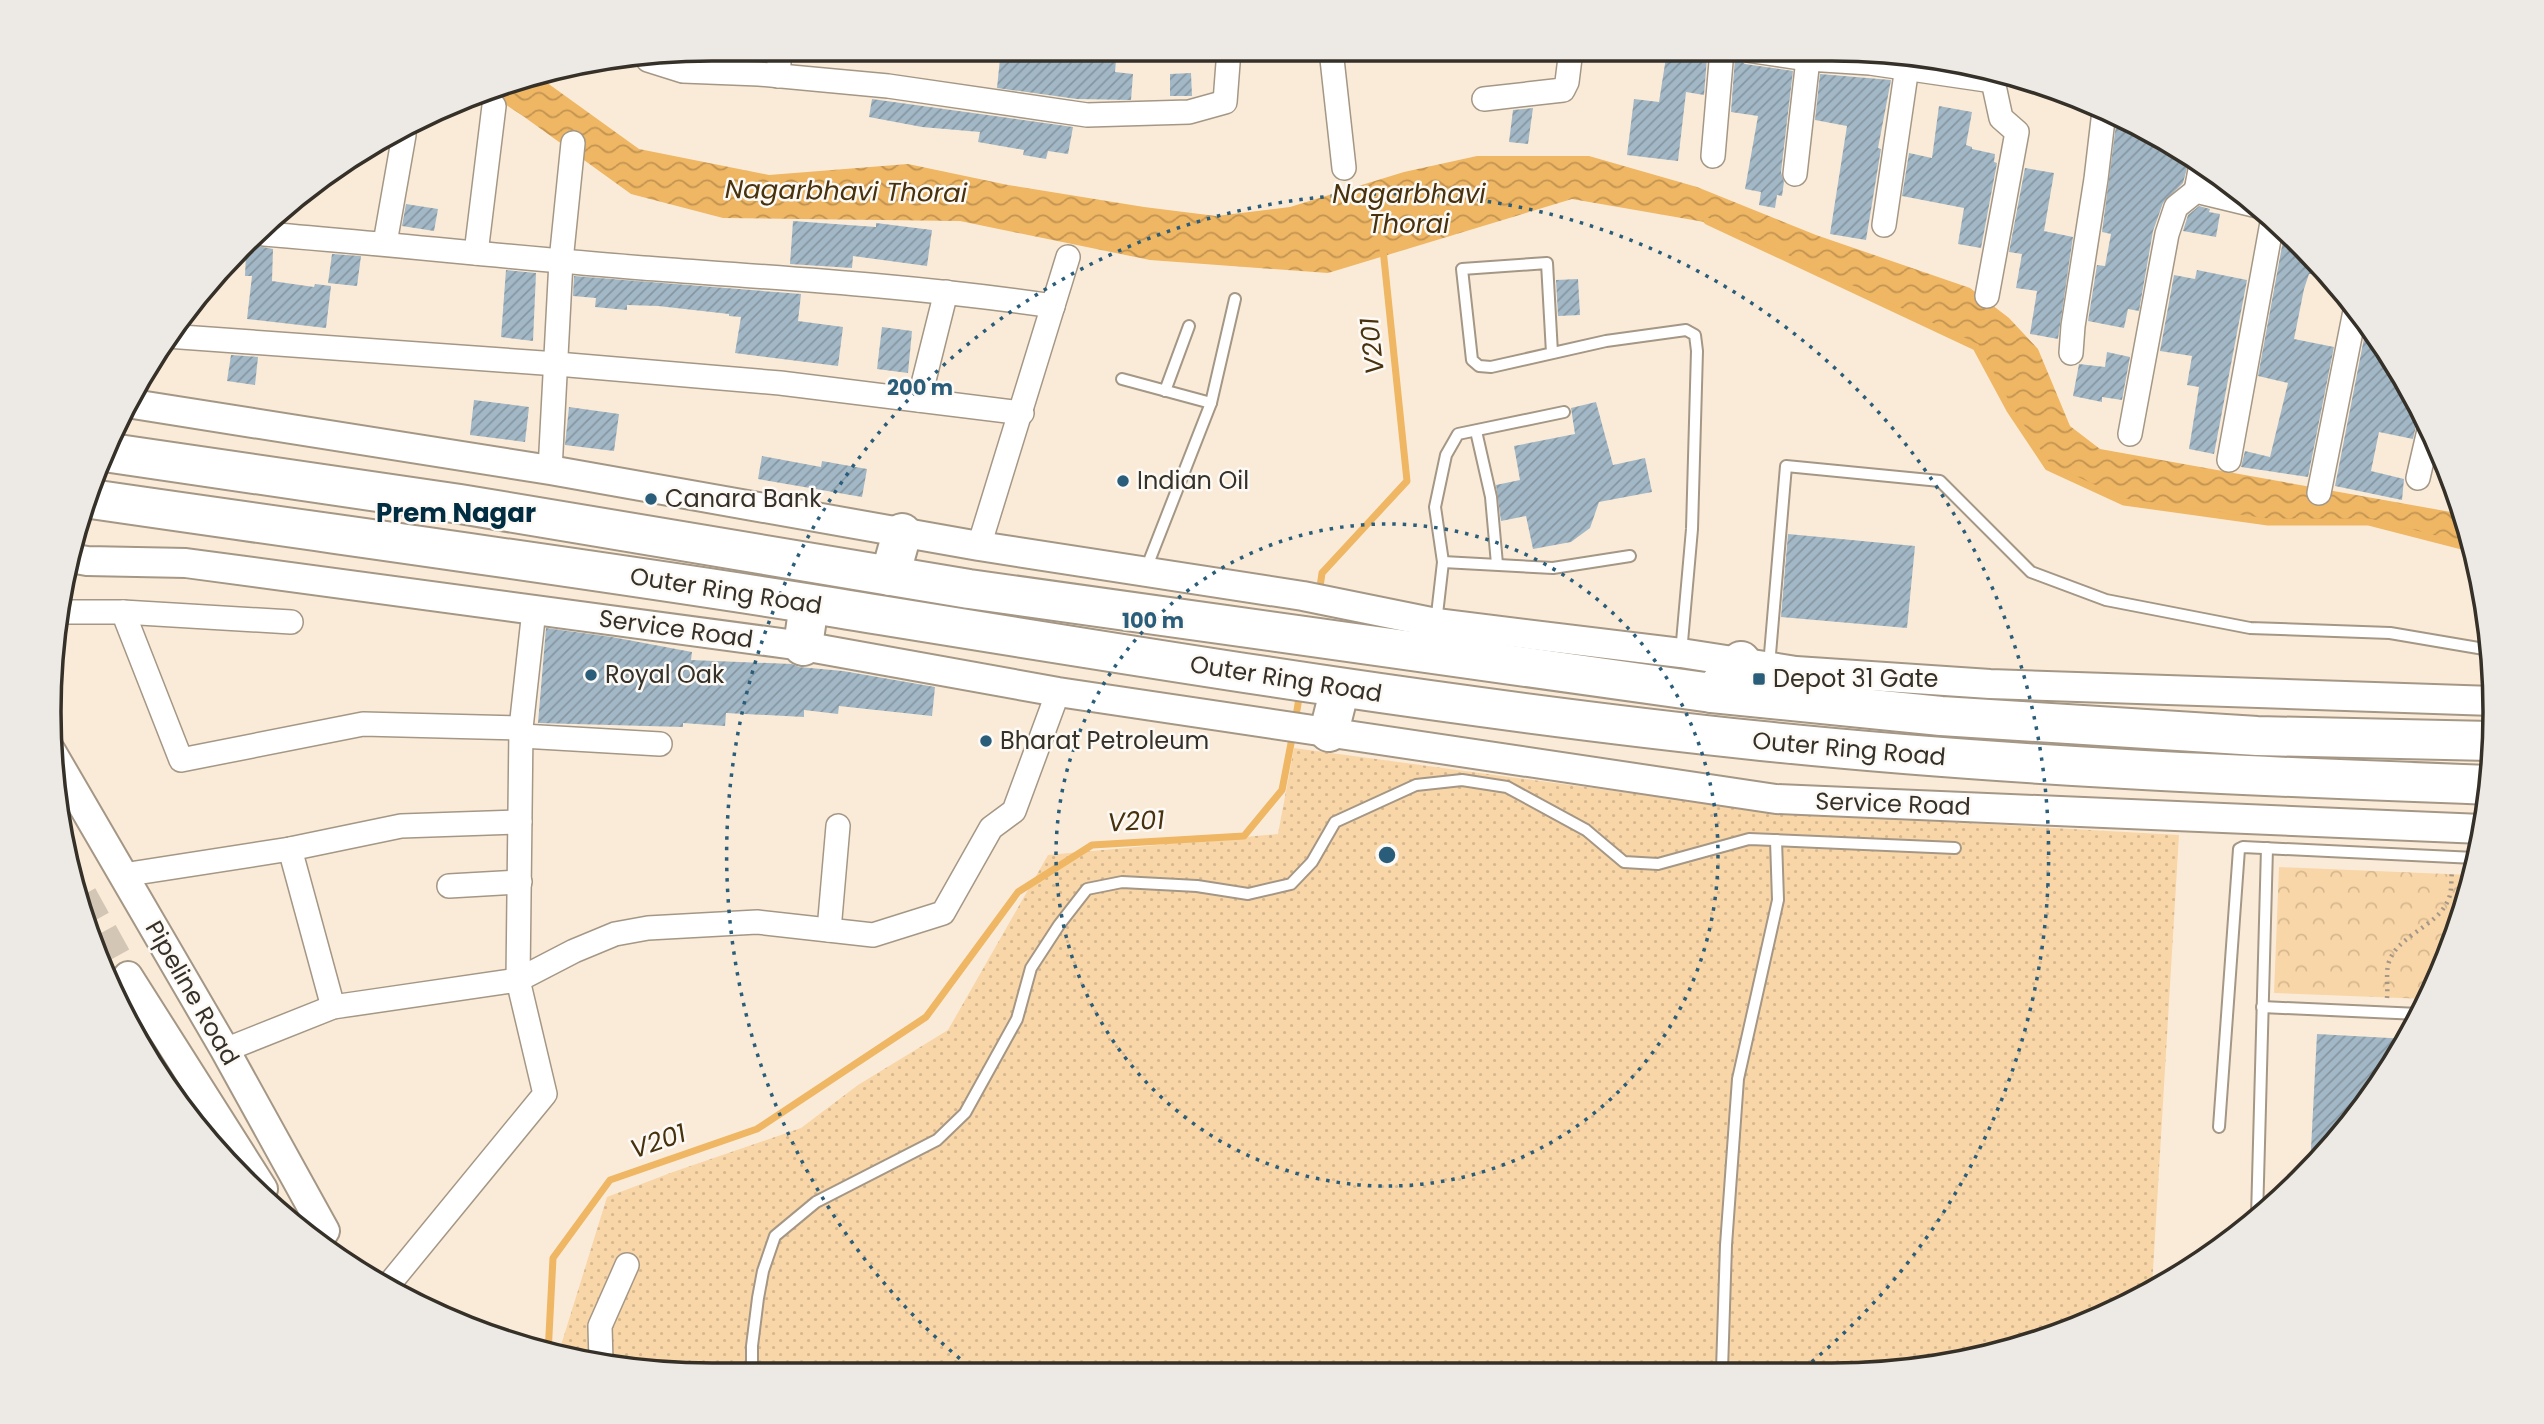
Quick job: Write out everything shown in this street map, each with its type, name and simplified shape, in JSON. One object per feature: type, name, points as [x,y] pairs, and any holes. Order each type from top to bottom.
[{"type":"highway","name":"Outer Ring Road","points":[[115,454],[460,504],[890,576],[1311,638],[1713,693],[1969,718],[2257,736],[2482,741]]},
{"type":"highway","name":"Outer Ring Road","points":[[97,500],[527,560],[1431,702],[1730,737],[1943,758],[2234,775],[2478,785]]},
{"type":"highway","points":[[890,576],[902,533]]},
{"type":"highway","points":[[803,646],[809,604]]},
{"type":"highway","points":[[1713,693],[1757,664]]},
{"type":"highway","points":[[1315,684],[1319,730]]},
{"type":"street","points":[[778,76],[779,61]]},
{"type":"street","points":[[660,64],[682,71],[888,86],[1087,115],[1189,112],[1225,102],[1228,61]]},
{"type":"street","points":[[1332,61],[1344,168]]},
{"type":"street","points":[[1484,99],[1563,90],[1567,82],[1570,61]]},
{"type":"street","points":[[1713,156],[1721,61]]},
{"type":"street","points":[[1795,174],[1808,61]]},
{"type":"street","points":[[1834,61],[1950,72]]},
{"type":"street","points":[[1884,225],[1907,67]]},
{"type":"street","points":[[1986,296],[2017,132],[2001,118],[1994,82]]},
{"type":"street","points":[[476,253],[494,106]]},
{"type":"street","points":[[2071,353],[2103,120]]},
{"type":"street","points":[[385,243],[403,139]]},
{"type":"street","points":[[550,470],[561,261],[573,143]]},
{"type":"street","points":[[2130,434],[2167,234],[2176,207],[2196,191],[2199,175]]},
{"type":"street","points":[[2196,191],[2233,200]]},
{"type":"street","points":[[278,227],[476,253],[946,292],[1053,306]]},
{"type":"street","points":[[2229,460],[2270,232]]},
{"type":"street","points":[[979,547],[1068,257]]},
{"type":"street","points":[[919,400],[946,292]]},
{"type":"street","points":[[2319,493],[2353,322]]},
{"type":"street","points":[[181,337],[780,383],[1022,413]]},
{"type":"street","points":[[138,405],[550,470],[979,547],[1303,596],[1436,622],[1681,653],[1796,671],[1990,684],[2482,701]]},
{"type":"street","points":[[2418,478],[2425,446]]},
{"type":"street","name":"Service Road","points":[[80,560],[186,563],[803,646],[1058,692],[1776,799],[2472,829]]},
{"type":"street","points":[[393,1279],[545,1094],[517,980],[522,732],[534,610]]},
{"type":"street","points":[[70,612],[123,612],[291,622]]},
{"type":"street","points":[[123,612],[181,760],[363,724],[522,732],[660,744]]},
{"type":"street","points":[[225,1050],[334,1007],[517,980],[615,934],[648,928],[757,922],[873,935],[943,913],[991,828],[1014,811],[1058,692]]},
{"type":"street","name":"Pipeline Road","points":[[65,775],[225,1050],[325,1231],[323,1233]]},
{"type":"street","points":[[123,875],[290,849],[401,826],[520,822]]},
{"type":"street","points":[[829,930],[838,826]]},
{"type":"street","points":[[290,849],[334,1007]]},
{"type":"street","points":[[449,886],[520,882]]},
{"type":"street","points":[[128,976],[250,1170]]},
{"type":"street","points":[[601,1353],[600,1326],[627,1265]]},
{"type":"lane","points":[[1552,353],[1547,263],[1462,268],[1472,360],[1479,366],[1491,367],[1606,341],[1686,330],[1695,335],[1697,351],[1692,529],[1681,653]]},
{"type":"lane","points":[[1145,572],[1211,403],[1235,299]]},
{"type":"lane","points":[[1165,391],[1189,326]]},
{"type":"lane","points":[[1122,379],[1211,403]]},
{"type":"lane","points":[[1436,622],[1443,562],[1435,507],[1446,455],[1458,434],[1564,412]]},
{"type":"lane","points":[[1476,431],[1491,497],[1497,564]]},
{"type":"lane","points":[[1757,664],[1770,653],[1786,466],[1940,481],[2031,572],[2106,600],[2250,628],[2390,633],[2479,648]]},
{"type":"lane","points":[[1443,562],[1553,568],[1630,556]]},
{"type":"lane","points":[[752,1363],[758,1298],[763,1271],[775,1236],[816,1202],[937,1140],[965,1113],[1017,1019],[1031,968],[1087,889],[1122,882],[1197,886],[1248,894],[1291,884],[1312,862],[1335,822],[1416,785],[1462,780],[1507,787],[1586,830],[1624,862],[1658,864],[1749,839],[1955,848]]},
{"type":"lane","points":[[1722,1363],[1726,1245],[1738,1079],[1778,900],[1776,841]]},
{"type":"lane","points":[[2257,1204],[2267,848]]},
{"type":"lane","points":[[2219,1128],[2238,849],[2267,848],[2466,859]]},
{"type":"lane","points":[[2262,1007],[2409,1014]]},
{"type":"path","points":[[2387,1013],[2388,966],[2397,949],[2428,924],[2444,906],[2449,897],[2453,858]]},
{"type":"green space","points":[[1294,748],[1771,812],[2179,835],[2153,1278],[2081,1313],[2000,1341],[1917,1357],[1832,1363],[712,1363],[627,1357],[561,1345],[607,1197],[801,1128],[858,1085],[948,1030],[1048,855],[1278,834]]},
{"type":"green space","points":[[2279,867],[2462,875],[2448,921],[2417,999],[2274,993]]},
{"type":"water","name":"Nagarbhavi Thorai","points":[[547,82],[639,149],[769,175],[908,164],[1008,185],[1216,216],[1290,207],[1404,172],[1477,156],[1589,156],[1697,187],[1816,235],[1970,288],[2009,318],[2038,349],[2070,426],[2100,449],[2451,512],[2461,546],[2369,522],[2268,522],[2124,502],[2048,467],[2008,407],[1976,347],[1716,224],[1572,199],[1328,273],[1150,260],[960,221],[723,218],[631,194],[496,98]]},
{"type":"building","points":[[1000,61],[1116,61],[1115,72],[1133,74],[1131,100],[1077,99],[997,88]]},
{"type":"building","points":[[1665,61],[1707,61],[1704,95],[1686,92],[1678,161],[1627,155],[1634,99],[1659,102]]},
{"type":"building","points":[[1735,61],[1793,71],[1781,172],[1784,182],[1782,196],[1777,195],[1775,208],[1759,205],[1761,192],[1745,189],[1758,116],[1731,112]]},
{"type":"building","points":[[1191,73],[1192,96],[1170,96],[1170,74]]},
{"type":"building","points":[[1820,74],[1891,80],[1878,148],[1881,149],[1866,240],[1830,234],[1847,126],[1815,120]]},
{"type":"building","points":[[872,99],[1073,127],[1068,154],[1048,151],[1046,159],[1023,155],[1024,150],[978,142],[980,132],[922,127],[869,117]]},
{"type":"building","points":[[1939,106],[1972,112],[1966,145],[1995,154],[1994,162],[1997,163],[1981,248],[1958,244],[1964,208],[1902,196],[1909,153],[1932,158]]},
{"type":"building","points":[[1533,108],[1528,144],[1509,142],[1513,110]]},
{"type":"building","points":[[2116,126],[2187,167],[2183,183],[2163,203],[2153,231],[2139,311],[2128,309],[2124,328],[2088,321],[2097,265],[2105,266],[2111,234],[2102,232]]},
{"type":"building","points":[[2025,168],[2054,173],[2044,231],[2073,237],[2058,339],[2030,334],[2037,291],[2016,288],[2022,254],[2009,252]]},
{"type":"building","points":[[406,204],[438,209],[434,231],[402,226]]},
{"type":"building","points":[[2199,206],[2220,214],[2216,237],[2183,231],[2188,215]]},
{"type":"building","points":[[793,221],[876,227],[876,223],[932,230],[927,266],[853,256],[852,268],[790,264]]},
{"type":"building","points":[[2283,243],[2312,273],[2309,274],[2304,289],[2294,339],[2334,347],[2308,477],[2241,467],[2245,451],[2270,457],[2288,383],[2258,376]]},
{"type":"building","points":[[258,246],[273,249],[272,281],[314,287],[315,284],[331,286],[326,328],[247,319],[252,276],[245,276],[246,259]]},
{"type":"building","points":[[332,254],[361,256],[357,286],[328,283]]},
{"type":"building","points":[[506,270],[536,273],[533,341],[501,337]]},
{"type":"building","points":[[2197,270],[2247,280],[2214,454],[2189,449],[2199,387],[2187,385],[2192,356],[2160,351],[2174,275],[2195,279]]},
{"type":"building","points":[[574,276],[801,294],[798,321],[843,327],[838,366],[735,353],[741,317],[729,314],[658,306],[627,305],[627,310],[595,307],[596,298],[573,296]]},
{"type":"building","points":[[1578,279],[1580,315],[1558,316],[1556,280]]},
{"type":"building","points":[[882,327],[912,331],[908,373],[877,369]]},
{"type":"building","points":[[2364,338],[2416,425],[2413,439],[2379,432],[2371,471],[2404,479],[2402,500],[2335,486]]},
{"type":"building","points":[[2107,352],[2130,357],[2122,400],[2102,397],[2102,402],[2073,396],[2079,364],[2105,367]]},
{"type":"building","points":[[231,355],[258,357],[255,385],[227,381]]},
{"type":"building","points":[[474,400],[529,407],[525,442],[470,435]]},
{"type":"building","points":[[1596,402],[1613,465],[1645,458],[1652,492],[1599,502],[1590,528],[1571,542],[1533,549],[1526,516],[1501,521],[1496,485],[1520,480],[1514,446],[1575,434],[1571,408]]},
{"type":"building","points":[[569,407],[619,414],[614,451],[565,445]]},
{"type":"building","points":[[762,456],[821,467],[822,461],[867,469],[862,497],[758,479]]},
{"type":"building","points":[[1788,534],[1915,546],[1907,628],[1781,617]]},
{"type":"building","points":[[546,628],[692,652],[691,660],[792,664],[935,687],[932,716],[839,706],[838,714],[804,710],[804,717],[726,713],[725,726],[683,723],[683,727],[538,723]]},
{"type":"building","points":[[2317,1034],[2395,1038],[2348,1108],[2311,1152]]},
{"type":"waterway","name":"Nagarbhavi Thorai","points":[[1707,221],[1976,347],[2010,410],[2048,467],[2124,502],[2268,522],[2369,522],[2461,546]]},
{"type":"waterway","name":"V201","points":[[1319,594],[1322,573],[1407,481],[1383,249]]},
{"type":"waterway","name":"V201","points":[[1295,722],[1300,692]]},
{"type":"waterway","name":"V201","points":[[549,1342],[553,1258],[610,1180],[757,1129],[926,1017],[1018,892],[1092,845],[1244,836],[1282,790],[1293,733]]},
{"type":"tunnel","points":[[94,915],[128,976]]},
{"type":"place","name":"Indian Oil","points":[[1123,481]]},
{"type":"place","name":"Canara Bank","points":[[651,499]]},
{"type":"place","name":"Royal Oak","points":[[591,675]]},
{"type":"place","name":"Depot 31 Gate","points":[[1759,679]]},
{"type":"place","name":"Bharat Petroleum","points":[[986,741]]},
{"type":"district","name":"Prem Nagar","points":[[456,513]]}]
